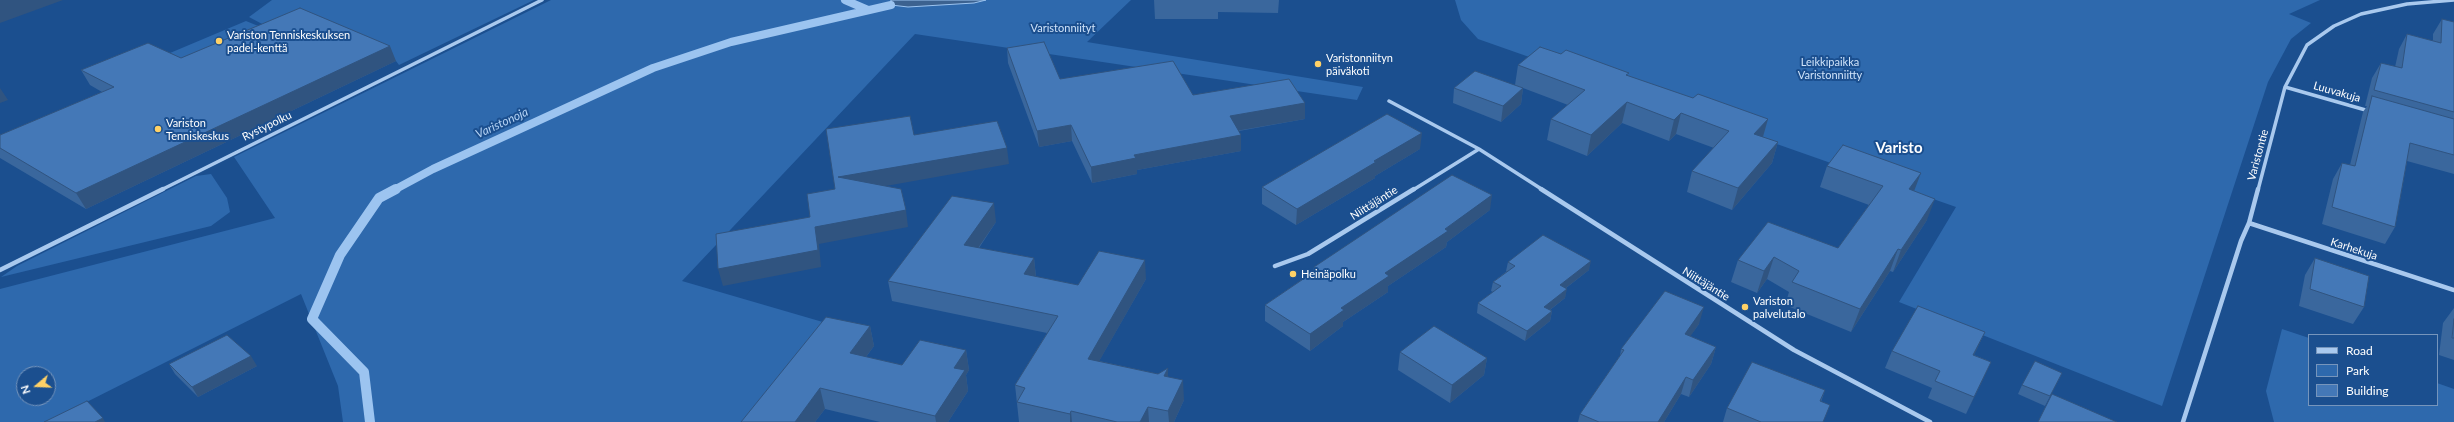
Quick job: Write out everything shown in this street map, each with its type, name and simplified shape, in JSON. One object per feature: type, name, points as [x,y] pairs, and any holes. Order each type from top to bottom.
[{"type":"street","name":"Rystypolku","points":[[0,270],[542,0]]},
{"type":"street","name":"Varistontie","points":[[2183,422],[2241,240],[2249,223],[2285,87],[2295,64],[2307,45],[2348,19],[2407,4],[2454,0]]},
{"type":"street","name":"Luuvakuja","points":[[2285,87],[2372,112]]},
{"type":"street","name":"Niittäjäntie","points":[[1389,101],[1479,149],[1794,350],[1930,422]]},
{"type":"street","name":"Niittäjäntie","points":[[1275,266],[1308,254],[1479,149]]},
{"type":"street","name":"Karhekuja","points":[[2249,223],[2454,290]]},
{"type":"green space","points":[[272,0],[534,0],[399,65],[396,61],[281,34],[249,17]]},
{"type":"green space","name":"Varistonniityt","points":[[551,0],[1131,0],[1087,42],[1363,87],[1357,100],[915,34],[682,281],[833,325],[756,422],[343,422],[338,386],[301,294],[47,422],[0,422],[0,289],[275,218],[234,157]]},
{"type":"green space","name":"Leikkipaikka Varistonniitty","points":[[1455,0],[2320,0],[2289,14],[2311,23],[2291,39],[2268,82],[2162,406],[1899,302],[1956,207],[1478,39],[1461,20]]},
{"type":"green space","name":"Variston Tenniskeskuksen padel-kenttä","points":[[246,21],[268,30],[191,63],[170,53]]},
{"type":"green space","points":[[211,174],[227,198],[230,212],[211,226],[1,277],[17,266],[196,176]]},
{"type":"green space","points":[[2282,329],[2308,338],[2308,406],[2438,406],[2438,383],[2454,389],[2454,422],[2274,422],[2266,391]]},
{"type":"shaded area","points":[[891,0],[986,0],[974,3],[908,7],[891,5]]},
{"type":"building","name":"Variston Tenniskeskus","points":[[300,8],[390,46],[76,193],[0,148],[0,135],[114,87],[81,70],[148,43],[181,58]]},
{"type":"building","points":[[2442,19],[2454,22],[2454,112],[2374,90],[2381,63],[2402,68],[2407,34],[2441,43]]},
{"type":"building","points":[[1044,42],[1060,79],[1173,61],[1193,95],[1289,79],[1305,103],[1230,116],[1241,135],[1134,155],[1136,158],[1091,167],[1071,125],[1037,131],[1007,48]]},
{"type":"building","points":[[1540,47],[1561,54],[1566,50],[1629,73],[1626,75],[1693,98],[1698,94],[1768,119],[1754,134],[1778,142],[1738,188],[1692,171],[1729,131],[1681,113],[1674,120],[1627,102],[1591,135],[1551,119],[1585,90],[1518,65]]},
{"type":"building","points":[[1475,71],[1523,88],[1503,106],[1454,88]]},
{"type":"building","points":[[2372,96],[2454,119],[2454,155],[2410,143],[2395,227],[2332,207],[2342,163],[2355,166]]},
{"type":"building","points":[[1387,114],[1422,133],[1297,209],[1262,187]]},
{"type":"building","points":[[910,116],[914,135],[997,121],[1007,148],[838,177],[901,189],[906,210],[815,227],[818,250],[718,269],[716,234],[810,217],[807,194],[835,189],[826,129]]},
{"type":"building","points":[[1843,145],[1921,173],[1909,189],[1935,199],[1901,250],[1898,249],[1860,309],[1792,282],[1799,271],[1774,257],[1764,271],[1738,260],[1768,222],[1838,248],[1883,186],[1827,166]]},
{"type":"building","points":[[1452,175],[1492,195],[1445,229],[1448,231],[1385,273],[1389,276],[1341,308],[1344,310],[1310,334],[1265,305],[1318,269],[1314,267]]},
{"type":"building","points":[[952,196],[994,203],[964,245],[1034,258],[1024,274],[1078,285],[1099,251],[1145,260],[1088,359],[1158,374],[1168,368],[1164,376],[1183,380],[1168,411],[1148,407],[1140,422],[1117,422],[1071,411],[1070,414],[1017,402],[1025,388],[1015,385],[1058,316],[888,281]]},
{"type":"building","points":[[1543,235],[1591,261],[1560,285],[1567,289],[1544,307],[1552,311],[1527,331],[1478,303],[1501,286],[1493,282],[1515,266],[1508,262]]},
{"type":"building","points":[[2315,258],[2369,276],[2364,307],[2310,289]]},
{"type":"building","points":[[1665,291],[1704,307],[1685,334],[1716,347],[1693,380],[1686,377],[1658,422],[1599,422],[1580,414],[1624,350],[1621,349]]},
{"type":"building","points":[[1918,306],[1985,332],[1973,355],[1991,362],[1974,397],[1935,381],[1940,371],[1892,351]]},
{"type":"building","points":[[826,317],[870,326],[850,353],[902,365],[920,340],[966,350],[954,368],[965,370],[935,416],[820,388],[795,422],[741,422]]},
{"type":"building","points":[[2454,319],[2454,338],[2452,338]]},
{"type":"building","points":[[1434,326],[1487,358],[1452,385],[1400,352]]},
{"type":"building","points":[[227,335],[251,356],[192,387],[169,364]]},
{"type":"building","points":[[2035,361],[2062,373],[2050,396],[2022,385]]},
{"type":"building","points":[[1752,362],[1825,390],[1820,401],[1830,405],[1823,422],[1761,422],[1727,408]]},
{"type":"building","points":[[2052,394],[2117,422],[2038,422]]},
{"type":"building","points":[[87,401],[103,418],[95,422],[44,422]]},
{"type":"waterway","points":[[845,0],[868,10]]},
{"type":"waterway","name":"Varistonoja","points":[[394,190],[433,169],[653,68],[731,42],[891,5]]},
{"type":"waterway","name":"Varistonoja","points":[[370,422],[364,372],[312,319],[340,255],[379,198],[396,189]]},
{"type":"place","name":"Variston Tenniskeskuksen padel-kenttä","points":[[219,41]]},
{"type":"place","name":"Varistonniityn päiväkoti","points":[[1318,64]]},
{"type":"place","name":"Variston Tenniskeskus","points":[[158,129]]},
{"type":"place","name":"Heinäpolku","points":[[1293,274]]},
{"type":"place","name":"Variston palvelutalo","points":[[1745,307]]},
{"type":"district","name":"Varisto","points":[[1899,148]]}]
